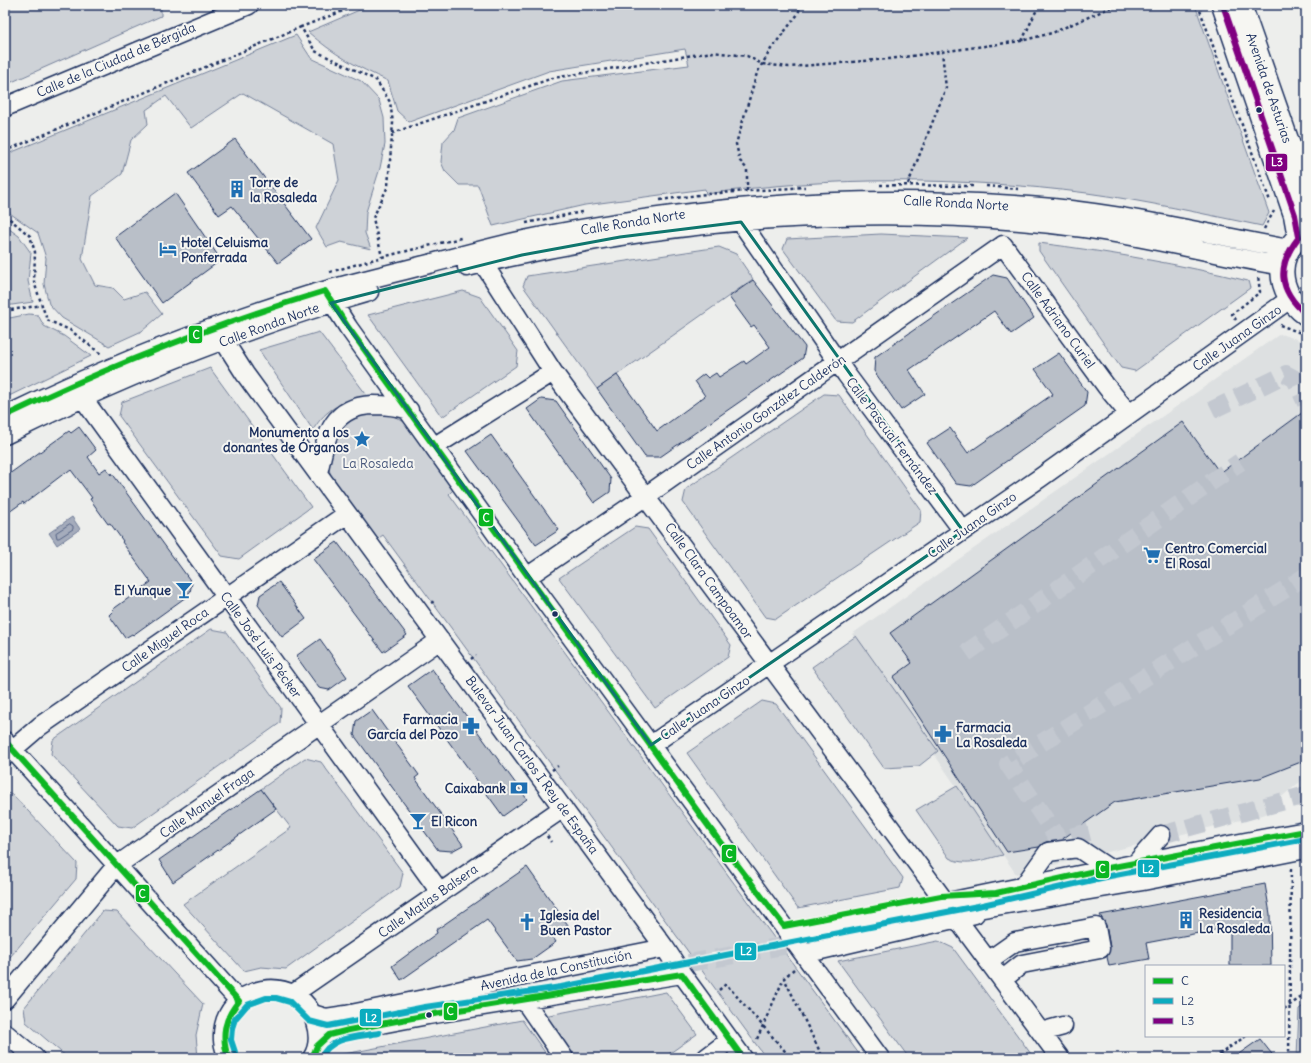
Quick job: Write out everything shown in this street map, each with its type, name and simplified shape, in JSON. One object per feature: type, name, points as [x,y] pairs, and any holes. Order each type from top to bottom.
[{"type":"main road","name":"Avenida de Asturias","points":[[1223,5],[1295,215],[1294,246],[1284,283],[1290,299]]},
{"type":"main road","name":"Avenida de Asturias","points":[[1240,5],[1306,194]]},
{"type":"main road","points":[[1290,299],[1306,314]]},
{"type":"street","name":"Calle de la Ciudad de Bérgida","points":[[5,106],[249,5]]},
{"type":"street","name":"Calle Ronda Norte","points":[[5,435],[82,397],[224,341],[328,297],[518,241],[685,214],[847,201],[966,203],[1060,209],[1149,221],[1294,246]]},
{"type":"street","name":"Calle Ronda Norte","points":[[5,416],[77,382],[195,335],[301,298],[328,297],[401,283],[483,263],[620,237],[689,227],[787,218],[890,216],[961,217],[1083,228],[1138,237],[1294,246]]},
{"type":"street","name":"Calle Pascual Fernández","points":[[741,222],[838,362],[963,531]]},
{"type":"street","points":[[1003,245],[1014,222]]},
{"type":"street","name":"Calle Antonio González Calderón","points":[[527,577],[646,496],[1003,245]]},
{"type":"street","name":"Calle Adriano Curiel","points":[[1003,245],[1106,386],[1129,414]]},
{"type":"street","name":"Calle Clara Campoamor","points":[[483,263],[553,372],[771,664],[941,896]]},
{"type":"street","points":[[328,297],[527,577],[651,745],[717,838],[784,926],[806,942],[880,1058]]},
{"type":"street","name":"Calle Juana Ginzo","points":[[651,745],[963,531],[1290,299]]},
{"type":"street","name":"Bulevar Juan Carlos I Rey de España","points":[[224,341],[347,514],[563,808],[661,958],[682,974],[743,1058]]},
{"type":"street","points":[[435,446],[553,372]]},
{"type":"street","name":"Calle José Luis Pécker","points":[[82,397],[226,597],[320,724],[440,892]]},
{"type":"street","points":[[318,473],[331,426],[342,414],[361,406],[381,405],[409,410]]},
{"type":"street","name":"Calle Miguel Roca","points":[[7,749],[347,514]]},
{"type":"street","name":"Calle Manuel Fraga","points":[[5,999],[116,866],[440,640]]},
{"type":"street","points":[[7,749],[239,1001]]},
{"type":"street","name":"Calle Matías Balsera","points":[[293,994],[563,808]]},
{"type":"street","points":[[806,942],[956,919],[1000,899],[1023,886],[1138,862],[1306,831]]},
{"type":"street","points":[[1138,862],[1161,835]]},
{"type":"street","points":[[1023,886],[1048,852],[1078,848],[1108,868]]},
{"type":"street","points":[[806,942],[1000,899],[1144,881],[1299,850]]},
{"type":"street","points":[[784,926],[941,896],[1000,899]]},
{"type":"street","points":[[956,919],[1060,1058]]},
{"type":"street","points":[[988,961],[1015,942],[1096,927],[1100,949],[1022,964],[1002,980]]},
{"type":"street","name":"Avenida de la Constitución","points":[[315,1052],[329,1035],[426,1007],[661,958]]},
{"type":"street","name":"Avenida de la Constitución","points":[[313,1014],[326,1018],[426,1007],[524,1000],[682,974]]},
{"type":"street","points":[[228,1058],[223,1042],[223,1029],[230,1011],[239,1001],[255,991],[271,988],[293,994],[303,1001],[313,1014],[318,1031],[315,1052]]},
{"type":"street","points":[[524,1000],[564,1058]]},
{"type":"street","points":[[1041,1032],[1063,1026]]},
{"type":"street","points":[[5,1033],[35,1058]]},
{"type":"street","points":[[706,1058],[730,1040]]},
{"type":"path","points":[[5,151],[301,27],[359,5]]},
{"type":"path","points":[[747,191],[747,169],[740,161],[736,144],[757,73],[771,49],[798,14],[801,5]]},
{"type":"path","points":[[1021,41],[1039,5]]},
{"type":"path","points":[[392,133],[414,127],[553,78],[712,52],[747,56],[762,64],[789,67],[889,59],[1021,41],[1052,33],[1116,5]]},
{"type":"path","points":[[1198,5],[1275,212],[1261,234]]},
{"type":"path","points":[[301,27],[315,51],[376,80],[390,102],[392,133],[388,186],[373,218],[382,257]]},
{"type":"path","points":[[908,184],[946,88],[942,52]]},
{"type":"path","points":[[5,215],[30,236],[35,252],[34,282],[47,320],[70,330],[101,354],[94,358]]},
{"type":"path","points":[[5,311],[42,305]]},
{"type":"path","points":[[1289,1058],[1290,1005],[1299,850]]},
{"type":"path","points":[[757,1039],[784,978],[794,969]]},
{"type":"path","points":[[784,978],[823,1058]]},
{"type":"path","points":[[719,990],[726,984],[791,1058]]},
{"type":"path","points":[[1285,1008],[1306,994]]},
{"type":"path","points":[[1214,1058],[1245,1037]]},
{"type":"highlighted area","points":[[741,222],[963,531],[651,745],[331,303],[522,255],[620,237]]},
{"type":"shaded area","name":"Centro Comercial El Rosal","points":[[1280,334],[1306,342],[1306,777],[1274,803],[1266,814],[1016,874],[852,634]]},
{"type":"green space","points":[[5,5],[161,5],[161,16],[5,85]]},
{"type":"green space","points":[[371,5],[1195,5],[1269,213],[1262,226],[1153,204],[1087,193],[992,184],[896,181],[801,184],[706,194],[705,189],[585,205],[493,226],[478,185],[459,185],[445,171],[441,162],[443,142],[454,130],[458,118],[562,81],[689,65],[685,49],[549,71],[409,122],[397,111],[388,81],[346,60],[308,32]]},
{"type":"green space","points":[[296,35],[311,58],[361,81],[379,100],[384,118],[385,144],[380,168],[366,212],[365,233],[371,249],[341,242],[327,247],[316,228],[339,180],[333,144],[243,93],[191,128],[166,96],[146,110],[148,124],[131,140],[122,174],[92,196],[82,259],[95,285],[113,288],[124,299],[145,292],[162,314],[142,331],[109,346],[62,318],[49,304],[44,284],[46,258],[38,233],[11,214],[5,206],[5,155]]},
{"type":"green space","points":[[5,226],[19,236],[31,253],[28,281],[33,302],[5,306]]},
{"type":"green space","points":[[881,234],[967,238],[852,322],[836,321],[783,249],[787,239]]},
{"type":"green space","points":[[1039,243],[1118,254],[1196,269],[1248,281],[1250,288],[1135,371],[1121,368],[1039,251]]},
{"type":"green space","points":[[719,247],[736,254],[753,279],[597,389],[523,286],[527,276]]},
{"type":"green space","points":[[463,291],[480,297],[518,351],[516,366],[442,417],[368,315]]},
{"type":"green space","points":[[29,314],[38,315],[44,326],[64,336],[91,356],[5,398],[5,319]]},
{"type":"green space","points":[[319,332],[369,398],[351,401],[336,406],[318,422],[313,430],[259,350]]},
{"type":"green space","points":[[210,368],[311,507],[239,559],[222,556],[119,416],[122,402]]},
{"type":"green space","points":[[824,394],[839,395],[921,510],[920,522],[776,619],[765,617],[683,502],[686,489]]},
{"type":"green space","name":"La Rosaleda","points":[[373,413],[392,415],[406,423],[455,488],[449,494],[862,1058],[766,1058],[383,535],[376,540],[342,495],[331,476],[329,468],[330,452],[342,428],[356,418]]},
{"type":"green space","points":[[635,527],[648,529],[731,645],[728,657],[655,708],[559,578]]},
{"type":"green space","points":[[211,629],[227,632],[281,708],[280,723],[132,828],[118,826],[51,754],[53,740]]},
{"type":"green space","points":[[856,636],[938,751],[919,766],[884,768],[812,667]]},
{"type":"green space","points":[[762,701],[776,704],[903,878],[900,888],[798,908],[687,753]]},
{"type":"green space","points":[[305,758],[321,762],[403,873],[400,887],[286,969],[261,967],[244,971],[183,904],[291,828],[261,789]]},
{"type":"green space","points":[[957,786],[1003,855],[969,862],[955,861],[949,858],[916,810]]},
{"type":"green space","points":[[5,793],[12,794],[77,863],[76,879],[5,963]]},
{"type":"green space","points":[[103,911],[117,912],[203,1004],[196,1035],[198,1058],[68,1058],[26,1022],[24,1008]]},
{"type":"green space","points":[[938,941],[953,948],[1034,1058],[909,1058],[838,961]]},
{"type":"green space","points":[[666,992],[697,1034],[663,1058],[574,1058],[544,1016]]},
{"type":"green space","points":[[1306,1004],[1306,1058],[1297,1058],[1299,1009]]},
{"type":"green space","points":[[522,1020],[549,1058],[338,1058],[339,1055]]},
{"type":"water","points":[[72,517],[80,529],[57,545],[49,533]]},
{"type":"building","name":"Torre de la Rosaleda","points":[[235,139],[311,239],[278,263],[232,206],[219,215],[188,173]]},
{"type":"building","name":"Hotel Celuisma Ponferrada","points":[[175,193],[221,260],[162,303],[115,237]]},
{"type":"building","points":[[993,275],[1007,278],[1034,318],[1011,334],[994,311],[909,370],[925,394],[901,410],[874,371],[875,357]]},
{"type":"building","points":[[753,280],[805,347],[803,358],[660,457],[645,457],[597,389],[617,375],[657,431],[705,396],[695,381],[704,374],[708,378],[716,373],[719,377],[744,361],[746,364],[770,347],[754,325],[751,327],[729,297]]},
{"type":"building","points":[[1059,353],[1087,392],[1085,406],[971,486],[956,484],[927,443],[950,428],[968,453],[1053,394],[1035,369]]},
{"type":"building","points":[[541,399],[556,401],[611,479],[610,492],[594,503],[527,409]]},
{"type":"building","name":"Centro Comercial El Rosal","points":[[1306,410],[1306,760],[1260,778],[1115,802],[1061,840],[1046,842],[1039,847],[1007,852],[893,677],[912,663],[890,633],[1183,422],[1220,473]]},
{"type":"building","points":[[79,427],[96,450],[88,457],[99,473],[106,468],[111,475],[112,473],[192,583],[190,592],[185,596],[186,597],[133,635],[132,634],[125,638],[109,615],[113,611],[112,610],[151,582],[110,523],[108,524],[90,499],[92,498],[71,470],[67,473],[66,472],[24,504],[23,502],[5,515],[5,477],[69,431],[71,433]]},
{"type":"building","points":[[491,435],[559,530],[536,545],[467,451]]},
{"type":"building","points":[[337,542],[407,635],[383,652],[313,559]]},
{"type":"building","points":[[279,582],[306,619],[282,637],[258,605],[260,595]]},
{"type":"building","points":[[320,639],[347,677],[329,690],[319,688],[296,656]]},
{"type":"building","points":[[432,669],[527,799],[503,816],[408,686]]},
{"type":"building","points":[[372,710],[419,775],[415,778],[463,845],[452,851],[438,850],[354,735],[356,721]]},
{"type":"building","points":[[261,789],[276,809],[173,882],[159,860]]},
{"type":"building","name":"Iglesia del Buen Pastor","points":[[527,867],[568,925],[552,936],[556,942],[532,959],[517,961],[487,920],[401,980],[392,966],[437,933],[436,930]]},
{"type":"building","name":"Residencia La Rosaleda","points":[[1265,884],[1270,914],[1271,965],[1230,965],[1230,927],[1146,943],[1149,959],[1109,966],[1107,957],[1110,947],[1106,925],[1100,915]]},
{"type":"building","points":[[1260,1039],[1275,1058],[1233,1058]]},
{"type":"tunnel","points":[[1212,410],[1286,374],[1295,379],[1306,403]]},
{"type":"tunnel","points":[[966,653],[1240,462]]},
{"type":"tunnel","points":[[1089,832],[1059,840],[1008,764],[1306,576]]},
{"type":"tunnel","points":[[1161,835],[1306,795]]},
{"type":"tunnel","points":[[662,968],[810,941]]},
{"type":"transit line","name":"L3","points":[[1223,5],[1295,215],[1299,237],[1286,258],[1283,277],[1285,287],[1290,296],[1306,314]]},
{"type":"transit line","name":"C","points":[[5,416],[83,380],[162,348],[243,318],[325,291],[348,327],[717,838],[784,926],[941,896],[996,893],[1108,868],[1306,831]]},
{"type":"transit line","name":"C","points":[[5,741],[239,1001],[230,1014],[225,1028],[224,1035],[228,1058]]},
{"type":"transit line","name":"L2","points":[[236,1055],[231,1040],[232,1028],[235,1019],[247,1005],[266,998],[276,998],[290,1002],[309,1021],[328,1026],[425,1007],[561,987],[978,906],[1110,876],[1306,839]]},
{"type":"transit line","name":"C","points":[[312,1058],[317,1046],[329,1035],[349,1030],[428,1015],[682,974],[743,1058]]},
{"type":"transit line","name":"L2","points":[[321,1058],[325,1051],[338,1041],[379,1033]]},
{"type":"place","name":"Torre de la Rosaleda","points":[[237,189]]},
{"type":"place","name":"Hotel Celuisma Ponferrada","points":[[168,249]]},
{"type":"place","name":"Monumento a los donantes de Órganos","points":[[362,439]]},
{"type":"place","name":"Centro Comercial El Rosal","points":[[1152,555]]},
{"type":"place","name":"El Yunque","points":[[184,590]]},
{"type":"place","name":"Farmacia García del Pozo","points":[[471,726]]},
{"type":"place","name":"Farmacia La Rosaleda","points":[[943,734]]},
{"type":"place","name":"Caixabank","points":[[519,788]]},
{"type":"place","name":"El Ricon","points":[[418,821]]},
{"type":"place","name":"Residencia La Rosaleda","points":[[1186,920]]},
{"type":"place","name":"Iglesia del Buen Pastor","points":[[527,922]]}]
